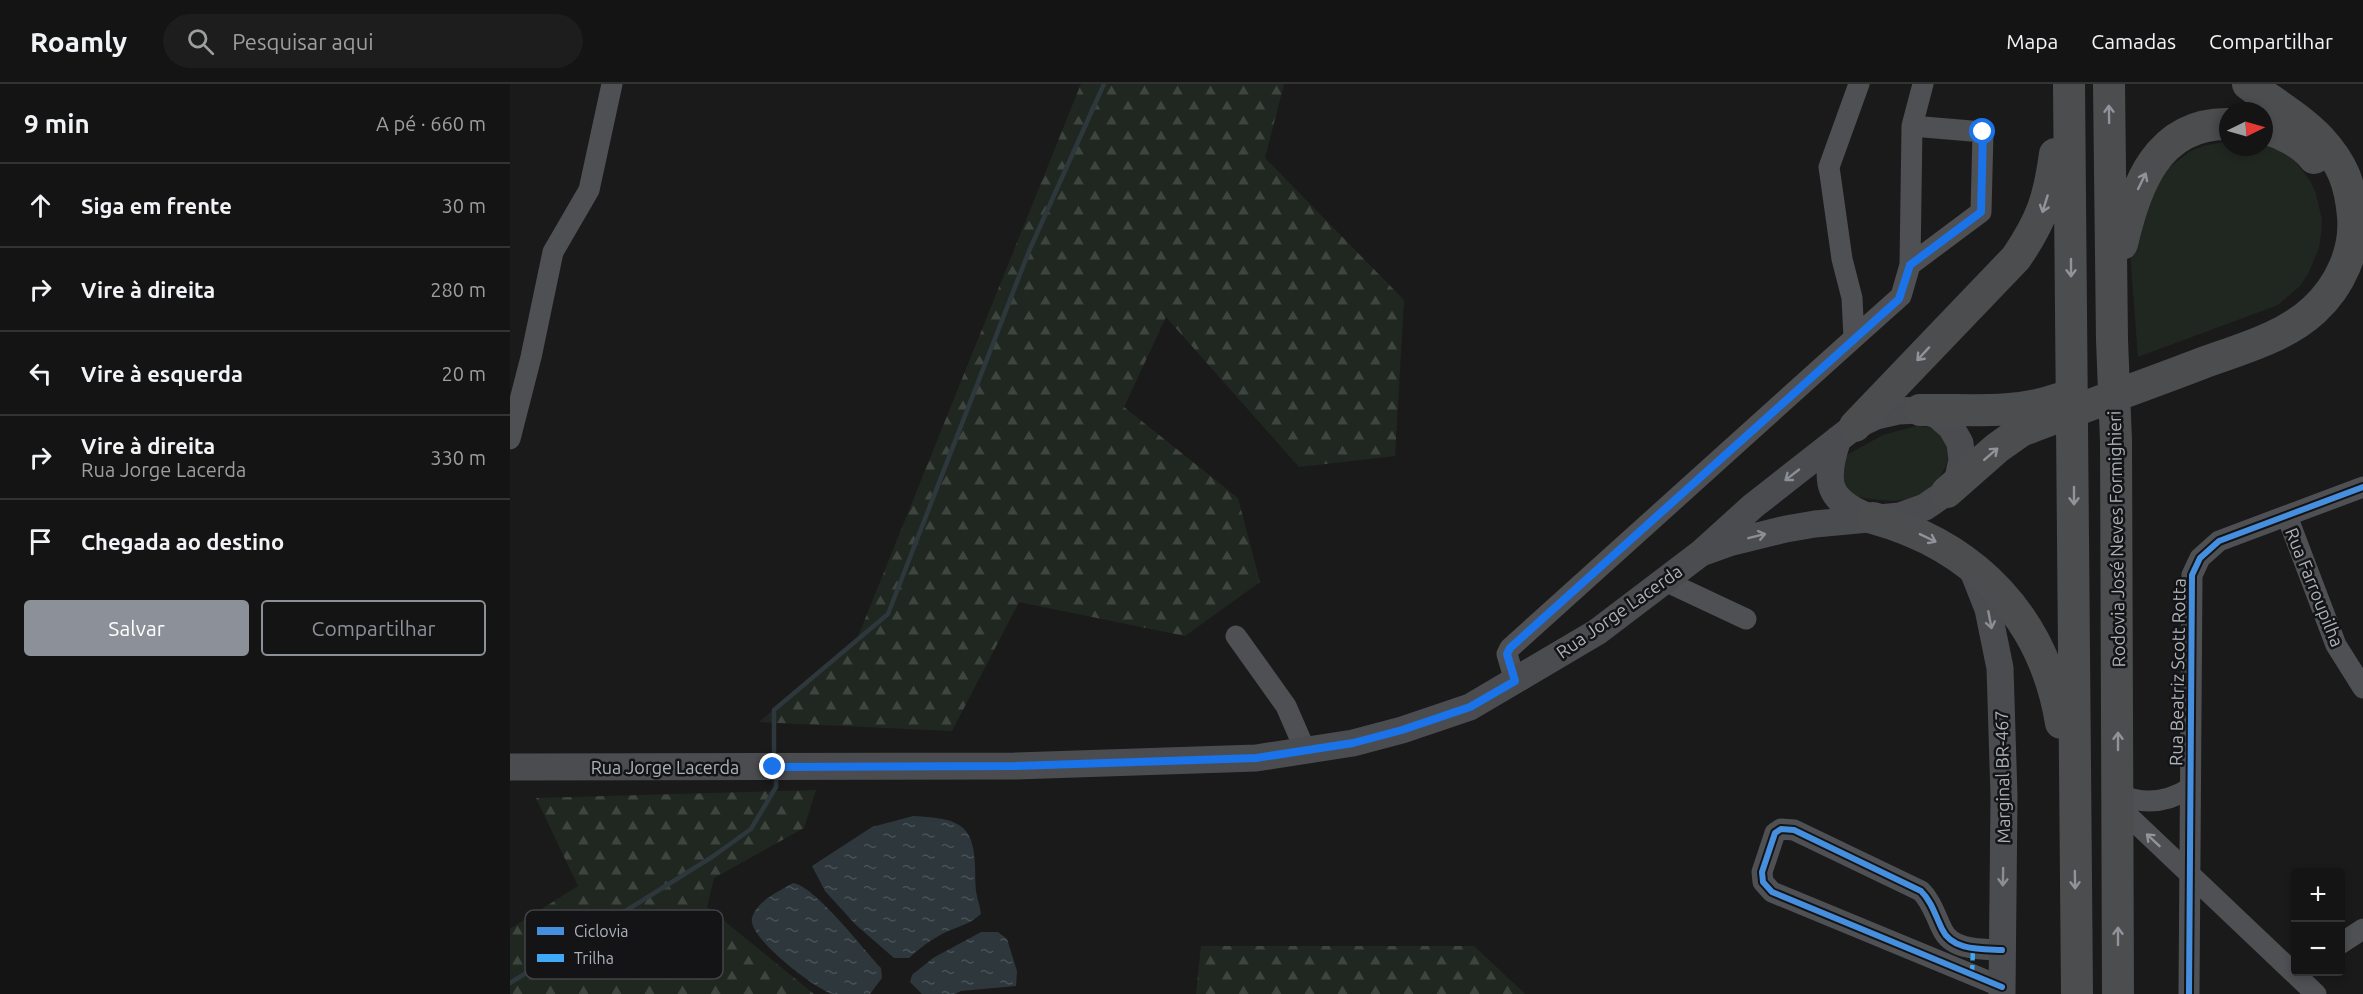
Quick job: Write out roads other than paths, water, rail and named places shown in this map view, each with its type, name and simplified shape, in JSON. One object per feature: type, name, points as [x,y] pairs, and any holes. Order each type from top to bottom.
[{"type":"highway","points":[[1846,433],[2016,258],[2032,235],[2043,212],[2050,187],[2058,128],[2059,84]]},
{"type":"highway","points":[[2068,84],[2077,994]]},
{"type":"highway","name":"Rodovia José Neves Formighieri","points":[[2109,84],[2112,340],[2116,441],[2118,994]]},
{"type":"highway","points":[[1920,410],[2017,410],[2040,406],[2230,336],[2279,312],[2302,297],[2321,274],[2332,249],[2335,223],[2330,194],[2323,171],[2309,152],[2288,137],[2248,84]]},
{"type":"highway","points":[[1947,492],[2021,431],[2244,348],[2290,326],[2314,310],[2332,290],[2344,269],[2352,247],[2353,222],[2348,180],[2336,158],[2320,138],[2277,120]]},
{"type":"highway","points":[[2112,340],[2121,249],[2138,187],[2148,168],[2177,139],[2196,130],[2219,126]]},
{"type":"highway","points":[[1873,519],[1915,532],[1951,551],[1970,565],[2007,600],[2032,636],[2047,666],[2059,708],[2075,833]]},
{"type":"main road","points":[[1920,410],[1944,421],[1951,427],[1960,443],[1962,460],[1958,478],[1947,492],[1925,507],[1899,516],[1873,519],[1851,510],[1836,497],[1830,479],[1831,461],[1846,433],[1876,416],[1898,411],[1920,410]]},
{"type":"main road","name":"Rua Jorge Lacerda","points":[[510,767],[1027,766],[1256,758],[1353,743],[1470,707],[1597,632],[1701,553],[1753,506],[1846,433]]},
{"type":"main road","name":"Rua Jorge Lacerda","points":[[1701,553],[1786,529],[1824,522],[1873,519]]},
{"type":"main road","name":"Marginal BR-467","points":[[1970,565],[1988,609],[2000,668],[2004,796],[2002,990]]},
{"type":"street","points":[[510,439],[531,357],[552,252],[589,190],[612,84]]},
{"type":"street","points":[[1854,338],[1852,298],[1842,260],[1829,167],[1859,84]]},
{"type":"street","points":[[1515,681],[1507,654],[1510,648],[1899,299],[1910,265],[1912,126],[1923,84]]},
{"type":"street","points":[[2256,84],[2277,120]]},
{"type":"street","points":[[1910,265],[1981,212],[1983,132],[1912,126]]},
{"type":"street","points":[[2287,516],[2363,487]]},
{"type":"street","name":"Rua Beatriz Scott Rotta","points":[[2190,874],[2190,584],[2192,575],[2200,558],[2219,541],[2287,516]]},
{"type":"street","name":"Rua Farroupilha","points":[[2287,516],[2336,645],[2363,688]]},
{"type":"street","points":[[1665,581],[1746,619]]},
{"type":"street","points":[[1236,636],[1286,706],[1306,752]]},
{"type":"street","points":[[2118,800],[2159,801],[2190,788]]},
{"type":"street","points":[[2118,800],[2190,874],[2291,968]]},
{"type":"street","points":[[2002,950],[1973,949],[1953,942],[1943,932],[1930,901],[1922,891],[1794,830],[1781,829],[1775,833],[1762,872],[1763,882],[1772,892],[1972,974],[2002,990]]},
{"type":"street","points":[[2189,994],[2190,874]]},
{"type":"street","points":[[2345,941],[2363,929]]},
{"type":"street","points":[[1972,974],[1973,949]]},
{"type":"street","points":[[2299,976],[2316,994]]},
{"type":"water","points":[[913,816],[948,820],[965,830],[973,846],[976,891],[981,914],[970,922],[937,937],[909,958],[894,958],[856,925],[825,891],[812,866],[872,827]]},
{"type":"water","points":[[793,883],[814,895],[826,906],[881,968],[882,978],[870,994],[833,994],[824,990],[784,961],[753,927],[752,918],[759,906],[769,897]]},
{"type":"water","points":[[981,932],[998,932],[1007,939],[1017,971],[1016,986],[961,991],[955,994],[922,994],[910,982],[912,975],[933,958]]},
{"type":"waterway","points":[[774,757],[774,710],[888,614],[1029,251],[1104,84]]},
{"type":"waterway","points":[[627,910],[712,857],[751,829],[776,787],[776,774]]},
{"type":"waterway","points":[[510,983],[525,974]]}]
